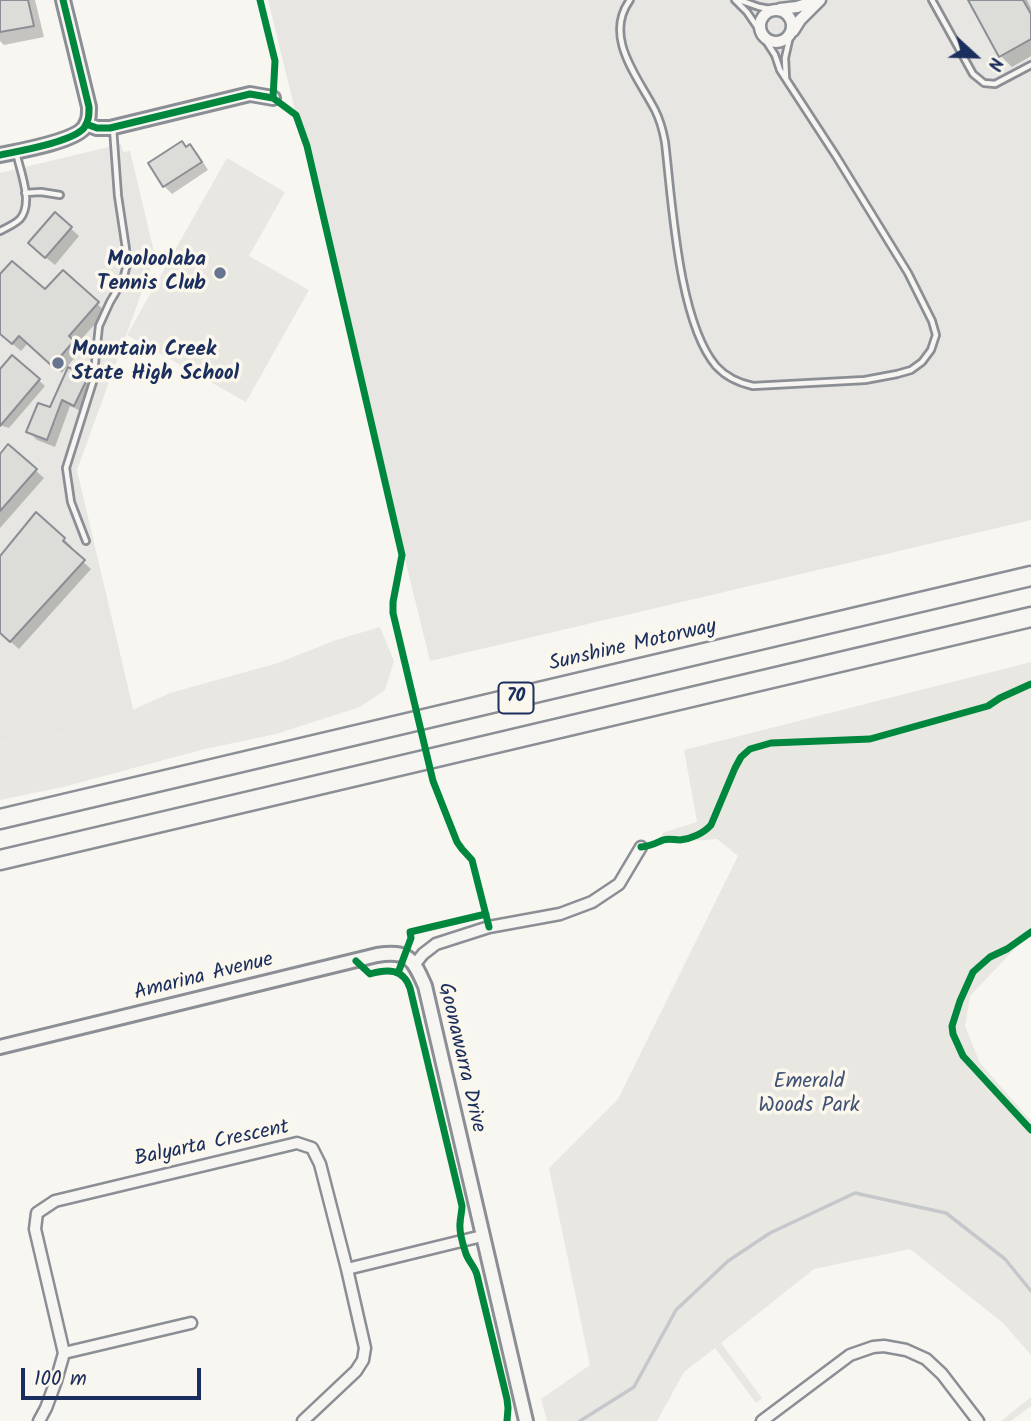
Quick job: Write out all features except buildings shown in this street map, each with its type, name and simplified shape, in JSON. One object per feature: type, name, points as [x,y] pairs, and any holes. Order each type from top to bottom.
[{"type":"highway","name":"Sunshine Motorway","points":[[0,819],[1031,576]]},
{"type":"highway","name":"70","points":[[0,860],[1031,617]]},
{"type":"street","points":[[0,155],[67,138],[78,133],[89,117],[89,107],[63,0]]},
{"type":"street","points":[[819,0],[783,41],[775,43],[763,36],[761,20],[769,12],[819,0]]},
{"type":"street","points":[[776,10],[790,17],[793,24],[791,34]]},
{"type":"street","points":[[86,124],[97,128],[113,127],[250,94],[273,98]]},
{"type":"street","name":"Goonawarra Drive","points":[[526,1421],[425,986],[415,964],[436,944],[489,927],[560,914],[592,902],[619,884],[641,847]]},
{"type":"street","name":"Amarina Avenue","points":[[0,1047],[377,955],[397,954],[408,957],[415,964]]},
{"type":"street","name":"Balyarta Crescent","points":[[39,1421],[56,1381],[64,1353],[35,1229],[37,1213],[55,1201],[297,1143],[312,1148],[320,1164],[348,1269],[365,1349],[363,1360],[356,1371],[303,1421]]},
{"type":"street","points":[[348,1269],[482,1236]]},
{"type":"street","points":[[64,1353],[191,1323]]},
{"type":"street","points":[[762,1421],[850,1355],[884,1346],[906,1349],[926,1359],[942,1374],[978,1421]]},
{"type":"lane","points":[[630,0],[621,18],[621,40],[632,72],[662,127],[678,250],[689,304],[698,335],[716,365],[734,380],[760,386],[865,380],[911,370],[922,362],[931,350],[936,335],[935,327],[908,273],[778,68],[775,55],[737,0]]},
{"type":"lane","points":[[737,0],[776,10]]},
{"type":"lane","points":[[932,0],[969,68],[980,81],[995,84],[1031,65]]},
{"type":"lane","points":[[786,79],[785,56],[791,34]]},
{"type":"lane","points":[[86,541],[71,502],[65,468],[93,382],[99,326],[123,280],[127,264],[113,127]]},
{"type":"lane","points":[[0,231],[19,220],[24,211],[26,198],[16,152]]},
{"type":"lane","points":[[25,193],[60,195]]},
{"type":"shaded area","points":[[268,0],[1031,0],[1031,520],[430,661]]},
{"type":"shaded area","name":"Mountain Creek State High School","points":[[121,144],[123,152],[130,151],[155,256],[77,470],[138,730],[0,756],[0,173]]},
{"type":"green space","name":"Mooloolaba Tennis Club","points":[[227,158],[285,192],[249,256],[309,290],[246,402],[127,335]]},
{"type":"green space","points":[[380,627],[394,661],[385,690],[360,707],[276,734],[0,800],[0,741],[97,726],[170,693],[278,663],[336,640]]},
{"type":"green space","name":"Emerald Woods Park","points":[[1031,662],[1031,936],[1027,936],[970,996],[965,1026],[980,1063],[1031,1121],[1031,1355],[1003,1323],[910,1249],[814,1269],[721,1343],[762,1398],[756,1403],[715,1348],[684,1372],[657,1421],[547,1421],[541,1399],[590,1365],[549,1168],[618,1099],[738,856],[717,839],[664,843],[662,833],[697,822],[684,750]]},
{"type":"green space","points":[[1031,1397],[1031,1406],[1011,1421],[1001,1421]]},
{"type":"waterway","points":[[580,1421],[634,1387],[676,1310],[728,1261],[770,1233],[855,1193],[946,1213],[1005,1259],[1031,1291]]},
{"type":"cycle path","points":[[0,155],[68,138],[78,133],[87,123],[89,107],[63,0]]},
{"type":"cycle path","points":[[260,0],[275,61],[273,98]]},
{"type":"cycle path","points":[[86,124],[97,128],[110,128],[250,94],[273,98],[296,115],[307,146],[402,555],[393,613],[433,781],[457,842],[472,860],[489,927]]},
{"type":"cycle path","points":[[641,847],[665,839],[688,838],[708,828],[735,768],[741,757],[750,749],[771,743],[870,739],[988,706],[1031,684]]},
{"type":"cycle path","points":[[398,973],[411,938],[410,932],[486,914]]},
{"type":"cycle path","points":[[1031,932],[990,957],[973,972],[952,1026],[963,1056],[1031,1130]]},
{"type":"cycle path","points":[[356,961],[370,974],[382,971],[399,973],[410,988],[462,1206],[462,1239],[477,1275],[507,1399],[507,1421]]},
{"type":"place","name":"Mooloolaba Tennis Club","points":[[220,273]]},
{"type":"place","name":"Mountain Creek State High School","points":[[58,363]]}]
